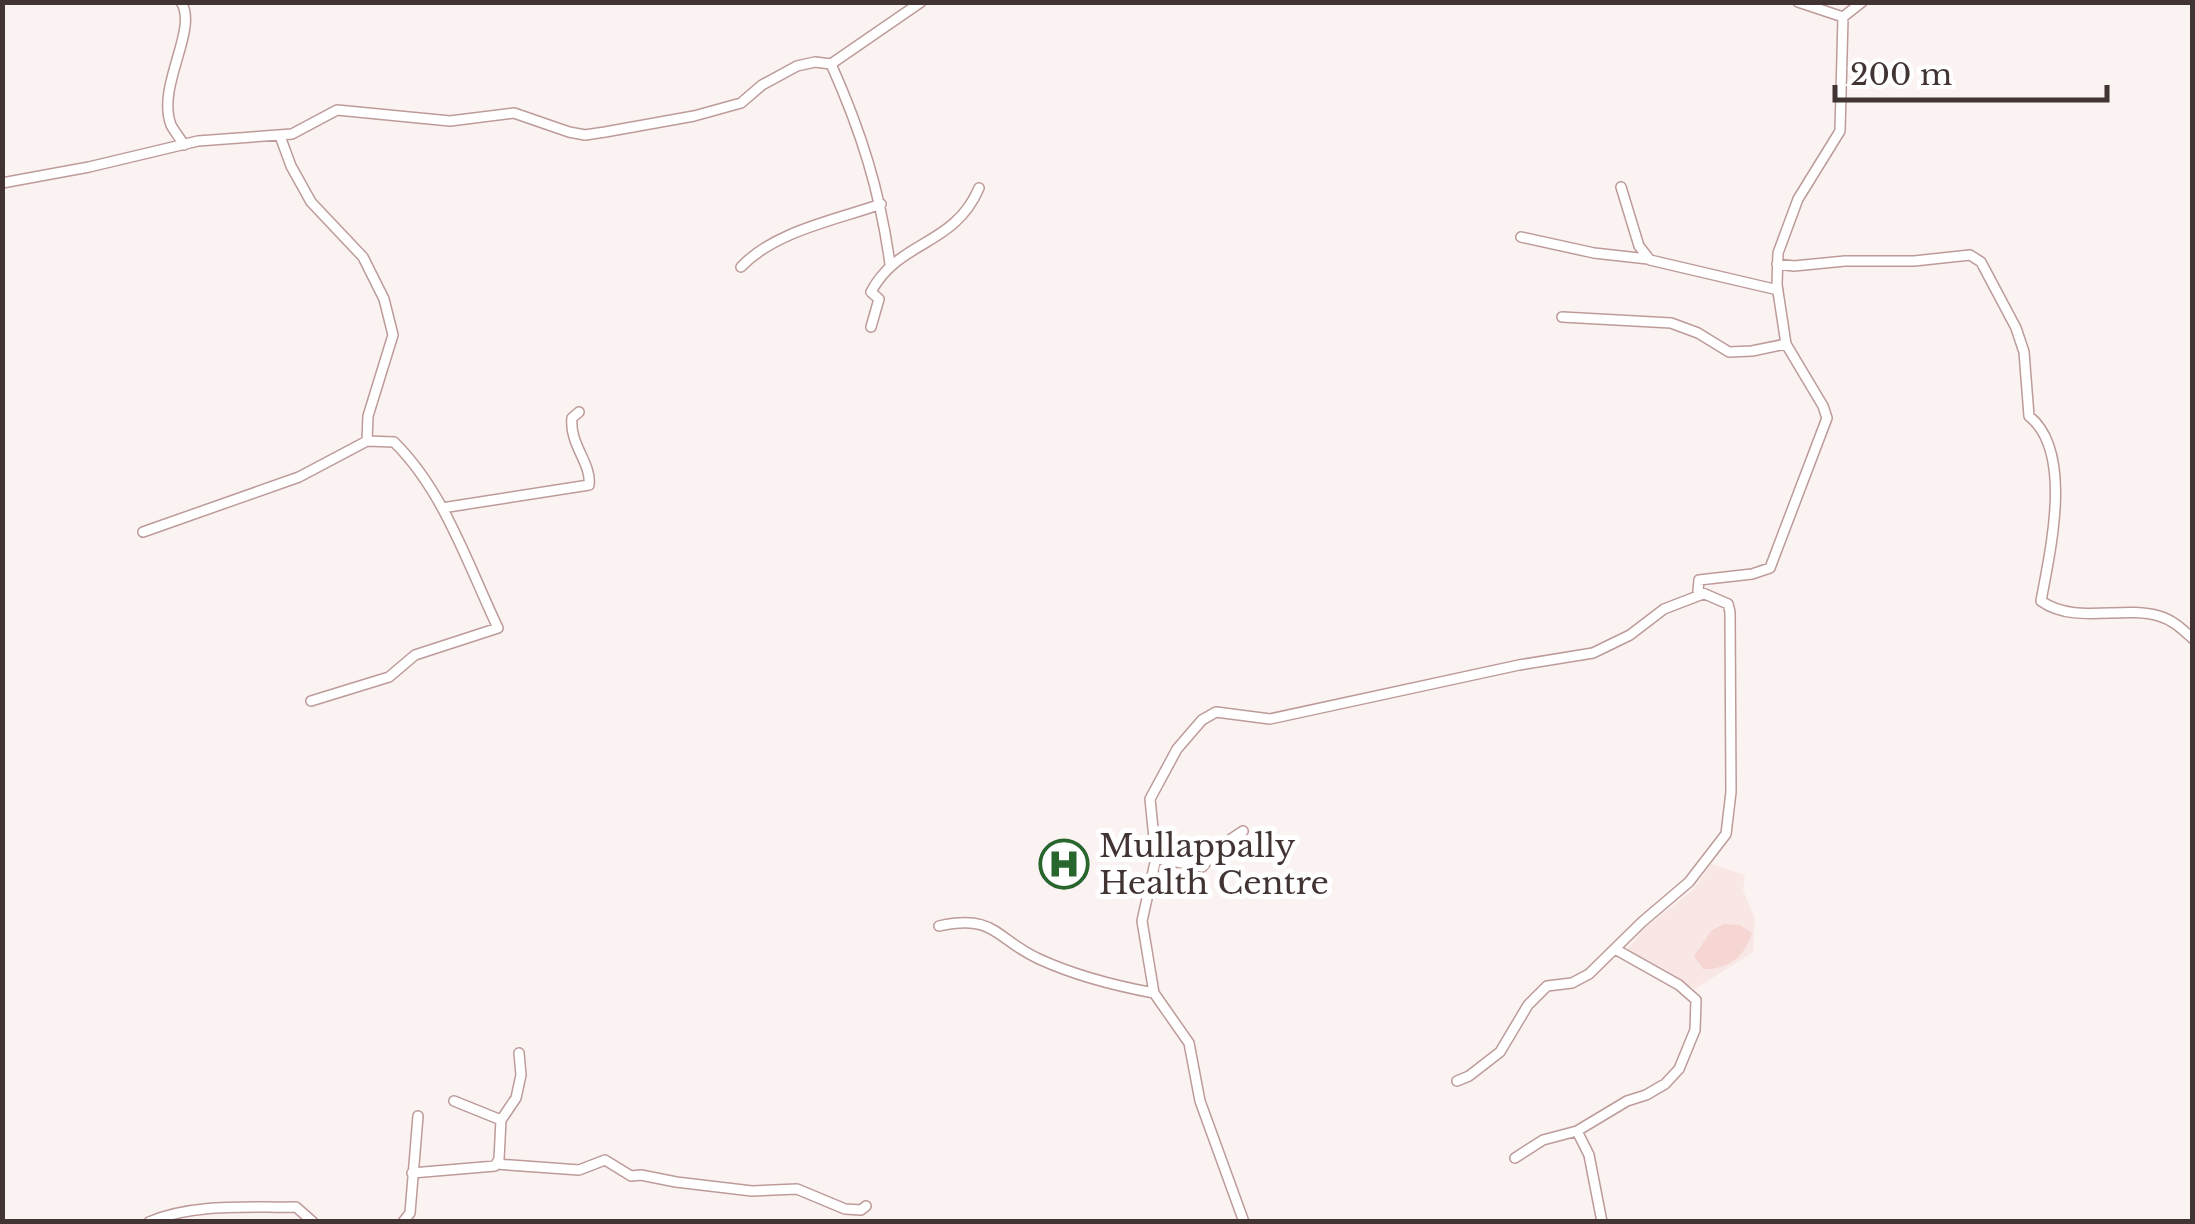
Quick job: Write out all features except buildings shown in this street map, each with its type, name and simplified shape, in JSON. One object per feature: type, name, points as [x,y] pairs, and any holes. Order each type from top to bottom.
[{"type":"street","points":[[181,2],[186,15],[170,78],[168,104],[172,124],[184,144]]},
{"type":"street","points":[[2,182],[89,167],[184,144],[300,132],[322,115],[337,110],[450,120],[514,112],[585,135],[694,116],[741,103],[762,85],[797,66],[831,64],[921,2]]},
{"type":"street","points":[[1798,2],[1843,17]]},
{"type":"street","points":[[1843,17],[1862,2]]},
{"type":"street","points":[[1457,1081],[1500,1052],[1528,1005],[1547,986],[1572,983],[1590,974],[1690,882],[1726,834],[1730,792],[1730,612],[1723,600],[1698,592],[1699,580],[1770,568],[1827,418],[1786,344],[1778,290],[1778,253],[1792,211],[1840,131],[1843,17]]},
{"type":"street","points":[[831,64],[858,123],[881,204],[890,264]]},
{"type":"street","points":[[280,136],[290,166],[310,202],[363,256],[384,299],[393,335],[368,416],[367,441]]},
{"type":"street","points":[[1620,187],[1639,246],[1650,260]]},
{"type":"street","points":[[871,327],[879,299],[871,292],[890,264],[944,233],[970,209],[979,188]]},
{"type":"street","points":[[741,267],[774,243],[881,204]]},
{"type":"street","points":[[1520,237],[1650,260],[1778,290]]},
{"type":"street","points":[[1778,264],[1914,261],[1970,255],[1981,262],[2016,328],[2024,352],[2029,416],[2042,426],[2057,490],[2055,528],[2041,601],[2081,613],[2156,614],[2174,622],[2192,638]]},
{"type":"street","points":[[1562,317],[1671,322],[1729,352],[1786,344]]},
{"type":"street","points":[[442,508],[589,485],[590,476],[570,433],[572,418],[579,412]]},
{"type":"street","points":[[143,532],[299,477],[367,441],[394,442],[408,456],[442,508],[498,628],[415,655],[389,677],[311,700]]},
{"type":"street","points":[[1244,1222],[1200,1101],[1190,1043],[1154,993],[1142,921],[1156,858],[1150,799],[1177,749],[1202,720],[1216,712],[1270,719],[1519,665],[1592,654],[1630,635],[1664,609],[1704,594]]},
{"type":"street","points":[[1156,858],[1202,867],[1219,846],[1243,831]]},
{"type":"street","points":[[939,926],[967,920],[986,924],[1038,958],[1125,988],[1154,993]]},
{"type":"street","points":[[1515,1158],[1543,1140],[1577,1131],[1626,1101],[1646,1096],[1679,1069],[1695,1030],[1698,1011],[1691,993],[1614,949]]},
{"type":"street","points":[[496,1164],[501,1120],[516,1098],[521,1075],[520,1053]]},
{"type":"street","points":[[454,1101],[501,1120]]},
{"type":"street","points":[[403,1222],[410,1214],[418,1116]]},
{"type":"street","points":[[1577,1131],[1588,1155],[1602,1222]]},
{"type":"street","points":[[412,1173],[496,1164],[579,1170],[606,1160],[631,1176],[641,1174],[752,1191],[796,1189],[845,1209],[860,1210],[866,1206]]},
{"type":"street","points":[[149,1222],[170,1213],[199,1209],[290,1207],[301,1208],[313,1222]]},
{"type":"street","points":[[843,1222],[845,1209]]},
{"type":"shaded area","points":[[1711,864],[1745,875],[1743,890],[1755,919],[1753,952],[1695,989],[1625,952],[1646,927],[1694,889]]},
{"type":"shaded area","points":[[1724,924],[1740,925],[1752,933],[1749,941],[1728,964],[1703,969],[1694,956],[1712,930]]},
{"type":"place","name":"Mullappally Health Centre","points":[[1064,864]]}]
